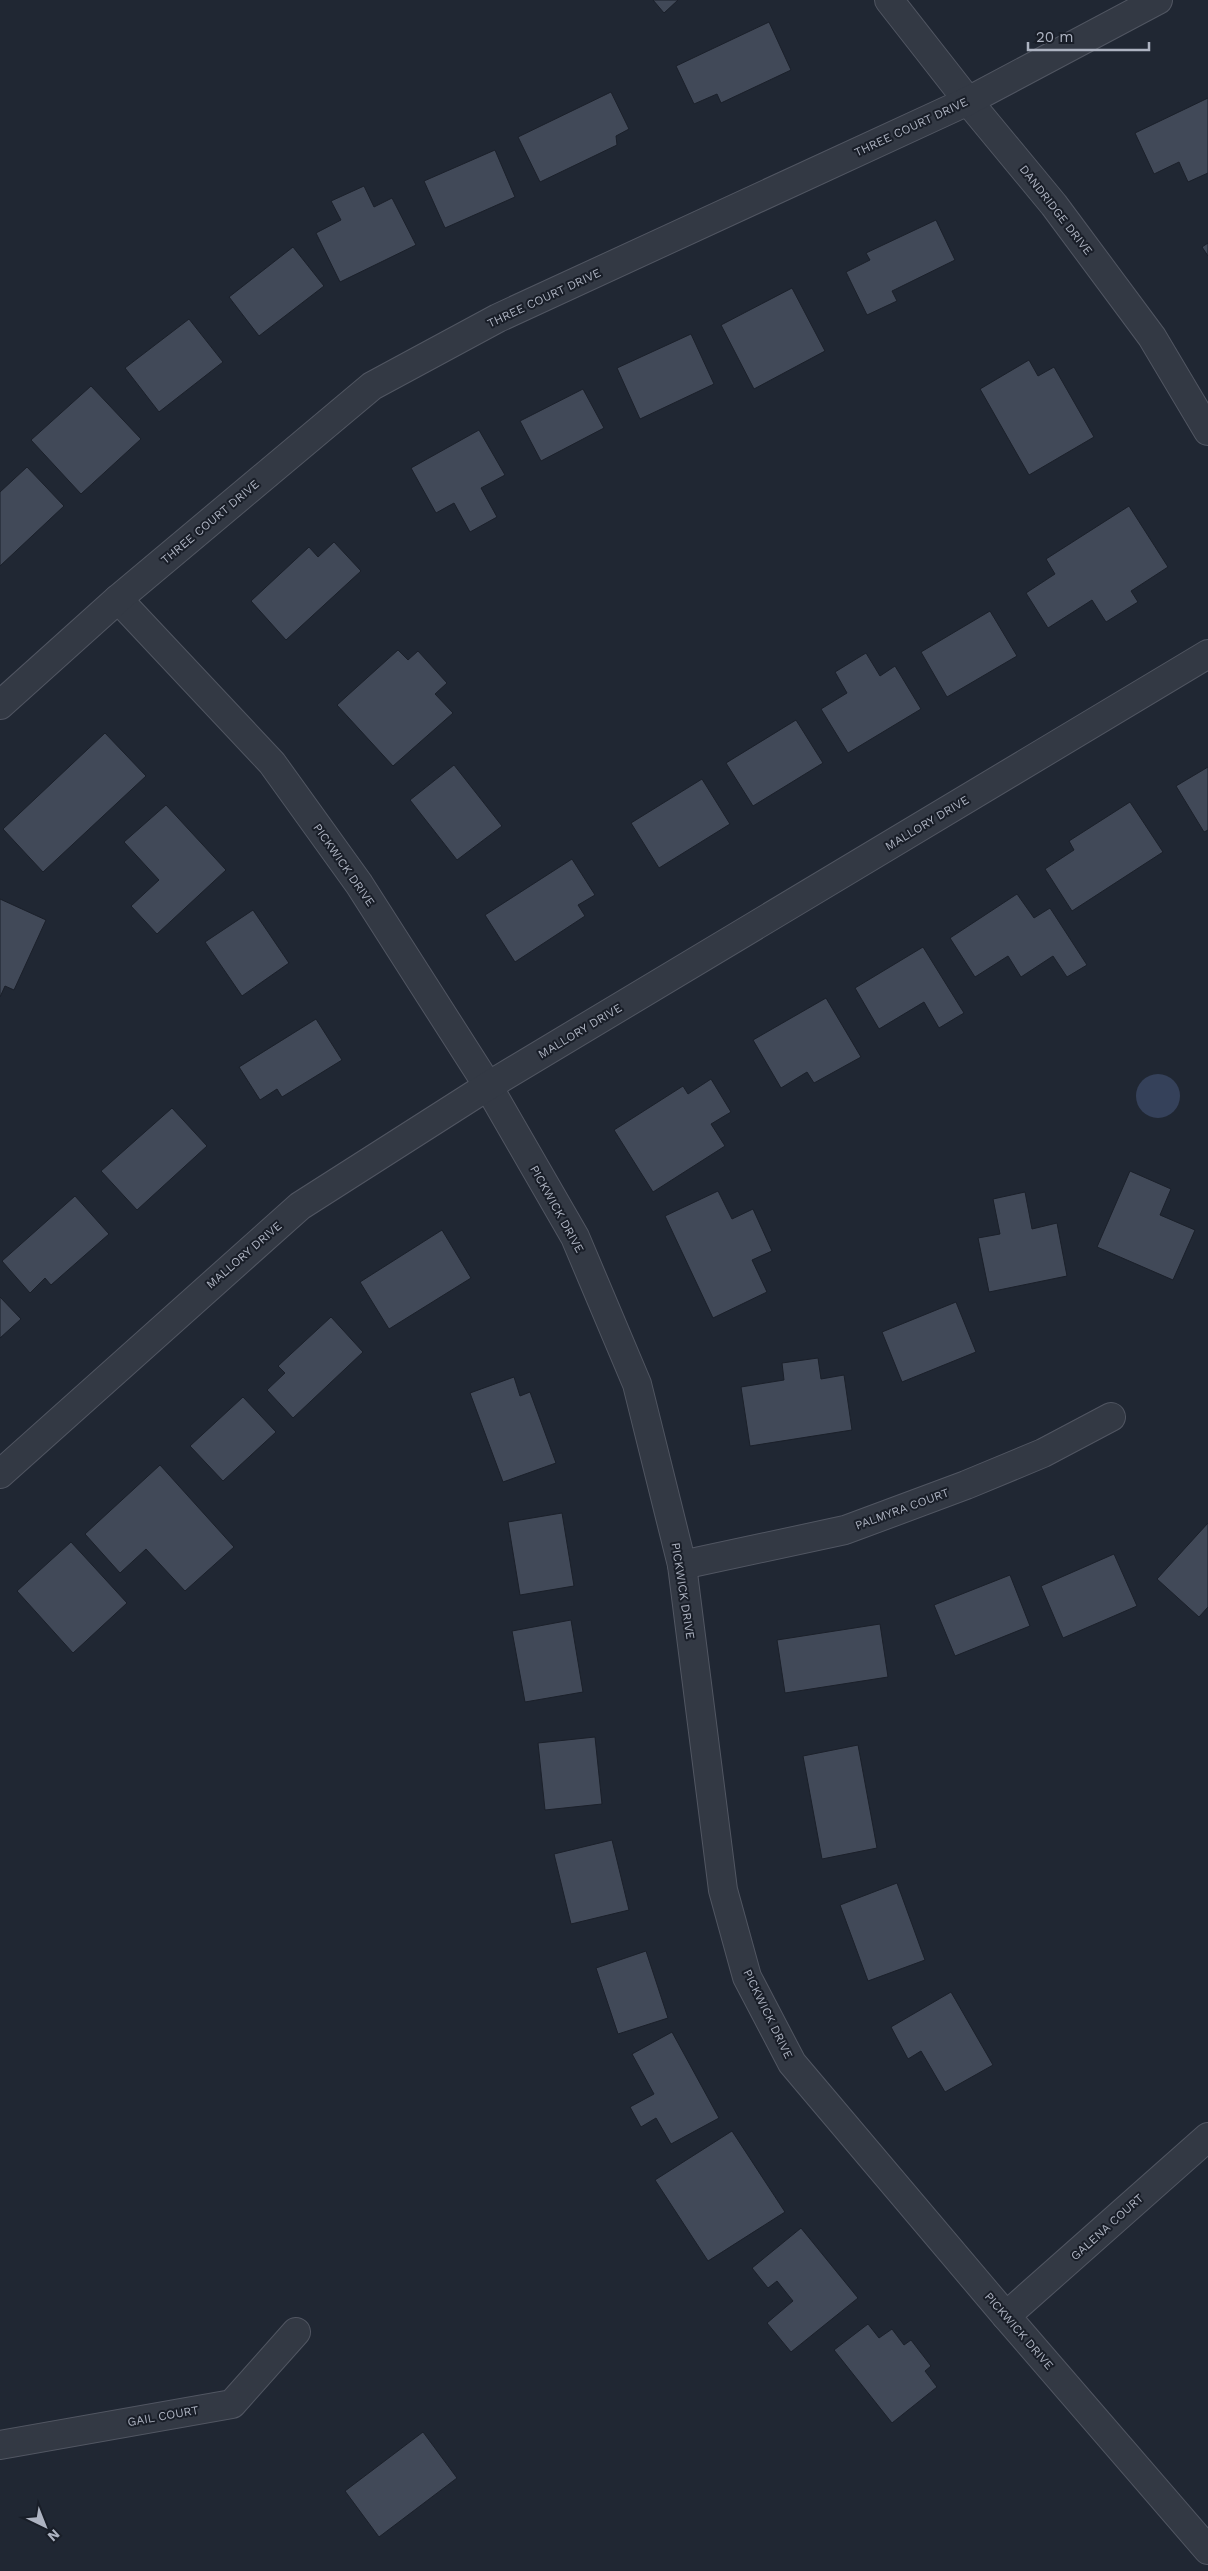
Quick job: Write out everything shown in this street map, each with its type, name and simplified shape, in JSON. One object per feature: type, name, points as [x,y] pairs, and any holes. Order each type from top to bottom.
[{"type":"street","name":"DANDRIDGE DRIVE","points":[[889,0],[968,101],[1054,205],[1152,337],[1208,431]]},
{"type":"street","name":"THREE COURT DRIVE","points":[[0,705],[118,599],[372,386],[498,318],[968,101],[1158,0]]},
{"type":"street","name":"PICKWICK DRIVE","points":[[118,599],[272,762],[358,884],[488,1086],[575,1237],[637,1384],[682,1565],[722,1890],[748,1977],[792,2063],[1006,2316],[1208,2550]]},
{"type":"street","name":"MALLORY DRIVE","points":[[0,1474],[300,1206],[488,1086],[1208,654]]},
{"type":"street","name":"PALMYRA COURT","points":[[682,1565],[845,1530],[966,1485],[1043,1453],[1111,1417]]},
{"type":"street","name":"GALENA COURT","points":[[1006,2316],[1208,2137]]},
{"type":"street","name":"GAIL COURT","points":[[0,2445],[232,2404],[296,2332]]},
{"type":"water","points":[[1158,1074],[1170,1078],[1176,1084],[1180,1096],[1176,1108],[1170,1114],[1158,1118],[1146,1114],[1140,1108],[1136,1096],[1140,1084],[1146,1078]]},
{"type":"building","points":[[653,0],[678,0],[664,13]]},
{"type":"building","points":[[769,22],[791,70],[721,103],[717,94],[694,104],[676,66]]},
{"type":"building","points":[[611,92],[629,129],[616,136],[617,145],[540,182],[518,137]]},
{"type":"building","points":[[1208,98],[1208,173],[1188,182],[1179,162],[1154,174],[1135,133]]},
{"type":"building","points":[[495,150],[515,197],[445,228],[424,181]]},
{"type":"building","points":[[364,186],[374,207],[392,198],[416,245],[340,282],[316,233],[341,220],[331,201]]},
{"type":"building","points":[[936,220],[955,260],[892,291],[897,301],[867,315],[846,272],[870,260],[866,253]]},
{"type":"building","points":[[1208,243],[1208,256],[1202,247]]},
{"type":"building","points":[[293,247],[324,286],[259,336],[229,297]]},
{"type":"building","points":[[792,288],[825,351],[754,389],[721,325]]},
{"type":"building","points":[[189,319],[223,362],[159,412],[125,368]]},
{"type":"building","points":[[691,334],[714,384],[640,419],[617,368]]},
{"type":"building","points":[[1029,360],[1038,376],[1054,367],[1094,437],[1029,475],[980,389]]},
{"type":"building","points":[[91,386],[141,439],[81,494],[31,440]]},
{"type":"building","points":[[583,389],[604,428],[541,461],[520,421]]},
{"type":"building","points":[[479,430],[505,475],[481,488],[497,517],[470,532],[454,503],[436,513],[411,468]]},
{"type":"building","points":[[27,467],[64,506],[0,566],[0,492]]},
{"type":"building","points":[[1129,506],[1168,567],[1131,591],[1138,602],[1106,622],[1092,600],[1048,628],[1026,593],[1055,574],[1046,559]]},
{"type":"building","points":[[334,542],[361,571],[286,640],[251,601],[309,547],[318,557]]},
{"type":"building","points":[[990,611],[1017,656],[947,697],[921,652]]},
{"type":"building","points":[[398,650],[408,660],[418,651],[447,683],[435,694],[453,713],[393,766],[337,705]]},
{"type":"building","points":[[866,653],[880,676],[895,666],[921,709],[848,753],[821,709],[847,693],[835,672]]},
{"type":"building","points":[[796,720],[823,763],[753,806],[726,763]]},
{"type":"building","points":[[105,733],[146,776],[43,872],[3,829]]},
{"type":"building","points":[[454,765],[502,826],[457,860],[410,800]]},
{"type":"building","points":[[1208,767],[1208,830],[1204,832],[1176,786]]},
{"type":"building","points":[[702,779],[730,824],[659,868],[631,823]]},
{"type":"building","points":[[1130,802],[1163,852],[1072,911],[1045,869],[1074,850],[1069,841]]},
{"type":"building","points":[[166,805],[226,870],[157,934],[131,906],[159,880],[124,842]]},
{"type":"building","points":[[572,859],[595,895],[578,905],[585,916],[515,962],[485,915]]},
{"type":"building","points":[[1017,894],[1034,918],[1050,908],[1087,965],[1067,977],[1053,956],[1021,977],[1008,956],[975,977],[950,938]]},
{"type":"building","points":[[0,899],[46,920],[14,990],[5,986],[0,997]]},
{"type":"building","points":[[253,910],[289,963],[242,996],[205,942]]},
{"type":"building","points":[[923,947],[964,1013],[939,1028],[924,1002],[879,1029],[855,988]]},
{"type":"building","points":[[826,998],[861,1057],[814,1083],[807,1072],[781,1088],[753,1040]]},
{"type":"building","points":[[316,1019],[342,1060],[282,1097],[277,1089],[260,1100],[239,1067]]},
{"type":"building","points":[[711,1079],[731,1112],[711,1124],[725,1146],[653,1192],[614,1130],[683,1086],[688,1094]]},
{"type":"building","points":[[172,1108],[207,1146],[137,1210],[101,1171]]},
{"type":"building","points":[[1130,1171],[1171,1189],[1160,1215],[1195,1230],[1173,1280],[1097,1247]]},
{"type":"building","points":[[718,1191],[732,1219],[753,1209],[772,1251],[752,1260],[767,1292],[713,1318],[665,1216]]},
{"type":"building","points":[[1025,1192],[1032,1229],[1057,1223],[1067,1276],[989,1292],[978,1238],[1000,1234],[993,1199]]},
{"type":"building","points":[[75,1196],[109,1234],[51,1285],[45,1278],[30,1293],[2,1261]]},
{"type":"building","points":[[442,1230],[471,1278],[389,1329],[360,1282]]},
{"type":"building","points":[[0,1297],[21,1319],[0,1338]]},
{"type":"building","points":[[956,1302],[976,1352],[902,1382],[882,1332]]},
{"type":"building","points":[[331,1317],[363,1352],[293,1418],[267,1390],[285,1373],[278,1366]]},
{"type":"building","points":[[818,1358],[821,1379],[844,1375],[852,1430],[750,1446],[741,1387],[784,1380],[782,1363]]},
{"type":"building","points":[[514,1377],[520,1396],[530,1392],[556,1463],[503,1482],[470,1393]]},
{"type":"building","points":[[243,1397],[276,1432],[223,1481],[190,1446]]},
{"type":"building","points":[[160,1465],[234,1547],[185,1591],[146,1549],[120,1573],[85,1534]]},
{"type":"building","points":[[562,1513],[574,1586],[520,1595],[508,1522]]},
{"type":"building","points":[[1208,1523],[1208,1607],[1199,1617],[1157,1579]]},
{"type":"building","points":[[71,1542],[127,1603],[73,1653],[17,1591]]},
{"type":"building","points":[[1114,1554],[1137,1606],[1063,1638],[1041,1586]]},
{"type":"building","points":[[1010,1575],[1030,1626],[955,1656],[934,1605]]},
{"type":"building","points":[[571,1620],[583,1692],[525,1702],[512,1631]]},
{"type":"building","points":[[880,1624],[888,1677],[785,1693],[777,1640]]},
{"type":"building","points":[[595,1737],[602,1804],[545,1810],[538,1743]]},
{"type":"building","points":[[858,1745],[877,1848],[822,1859],[803,1756]]},
{"type":"building","points":[[612,1840],[629,1910],[571,1924],[554,1854]]},
{"type":"building","points":[[897,1883],[925,1960],[868,1981],[840,1905]]},
{"type":"building","points":[[646,1951],[668,2018],[618,2034],[596,1968]]},
{"type":"building","points":[[951,1992],[993,2065],[945,2092],[921,2051],[908,2059],[891,2027]]},
{"type":"building","points":[[672,2032],[719,2118],[671,2144],[656,2118],[641,2127],[630,2107],[654,2094],[632,2054]]},
{"type":"building","points":[[732,2131],[785,2212],[708,2261],[655,2180]]},
{"type":"building","points":[[801,2228],[858,2298],[791,2352],[767,2323],[793,2301],[777,2281],[768,2288],[752,2268]]},
{"type":"building","points":[[868,2324],[879,2338],[892,2329],[904,2345],[911,2340],[931,2366],[925,2371],[937,2387],[892,2423],[834,2350]]},
{"type":"building","points":[[423,2432],[457,2478],[379,2537],[345,2491]]}]
